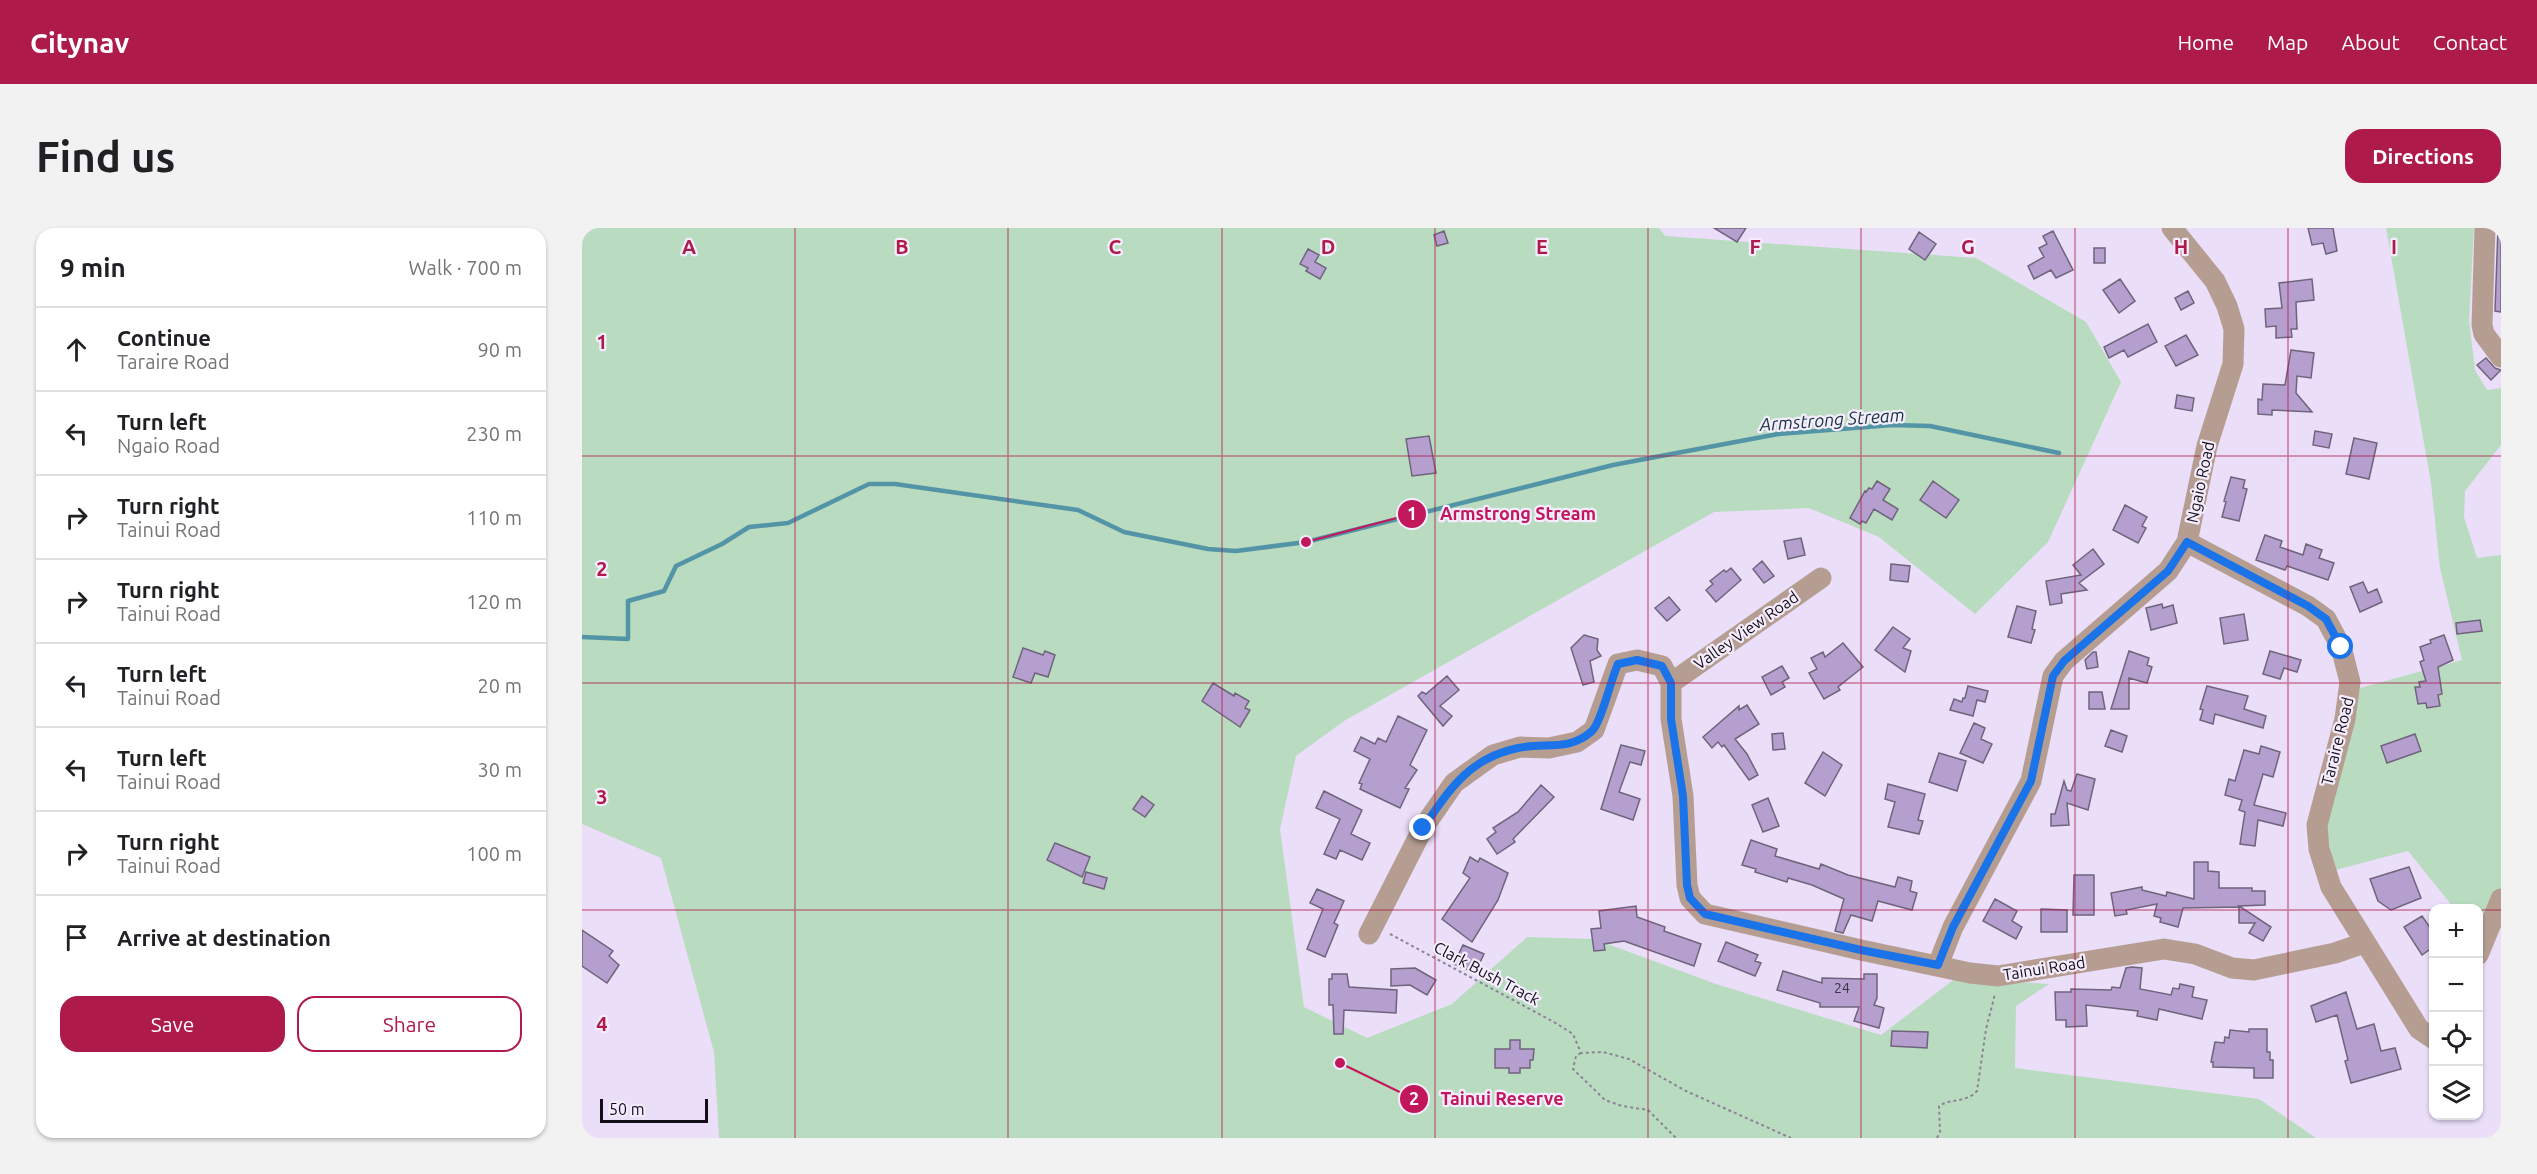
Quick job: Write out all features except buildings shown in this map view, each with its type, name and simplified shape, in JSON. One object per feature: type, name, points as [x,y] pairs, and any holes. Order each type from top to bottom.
[{"type":"street","name":"Ngaio Road","points":[[1938,965],[1953,927],[2031,781],[2053,676],[2064,661],[2168,571],[2187,542],[2206,446],[2233,364],[2234,329],[2227,306],[2215,281],[2172,228]]},
{"type":"street","points":[[2485,228],[2482,325],[2484,334],[2501,357]]},
{"type":"street","name":"Taraire Road","points":[[2187,542],[2308,606],[2326,619],[2341,647],[2350,682],[2345,719],[2316,825],[2319,849],[2331,887],[2420,1029],[2429,1036]]},
{"type":"street","name":"Valley View Road","points":[[1671,683],[1821,578]]},
{"type":"street","points":[[1369,934],[1423,828],[1454,783],[1493,755],[1520,747],[1563,746],[1577,742],[1586,736],[1594,730],[1601,715],[1610,682],[1618,664],[1637,660],[1662,666],[1671,683]]},
{"type":"street","name":"Tainui Road","points":[[1671,683],[1671,719],[1683,796],[1687,885],[1690,898],[1705,914],[1861,950],[1970,973],[1998,976],[2164,949],[2195,954],[2232,968],[2254,969],[2336,953],[2364,943]]},
{"type":"street","points":[[2483,943],[2501,899]]},
{"type":"path","name":"Clark Bush Track","points":[[1369,934],[1383,931],[1518,1001],[1573,1034],[1581,1053]]},
{"type":"path","points":[[1937,1138],[1940,1132],[1940,1106],[1947,1101],[1960,1101],[1972,1097],[1977,1091],[1986,1029],[1998,976]]},
{"type":"path","points":[[1676,1138],[1648,1110],[1622,1106],[1605,1100],[1573,1068],[1576,1056],[1581,1053],[1603,1052],[1629,1059],[1686,1091],[1791,1138]]},
{"type":"green space","points":[[582,228],[1659,228],[1665,236],[1976,258],[2086,322],[2121,382],[2048,542],[1975,614],[1879,537],[1809,508],[1714,512],[1344,721],[1296,756],[1280,829],[1304,1007],[1367,1038],[1452,1004],[1527,937],[1594,939],[1716,984],[1881,1035],[1956,978],[2049,984],[2016,1006],[2015,1068],[2259,1099],[2316,1138],[719,1138],[714,1052],[661,858],[582,824]]},
{"type":"green space","points":[[2386,228],[2474,228],[2469,320],[2475,370],[2487,390],[2501,388],[2501,445],[2465,491],[2464,517],[2477,558],[2501,555],[2501,917],[2483,930],[2483,904],[2451,904],[2408,851],[2335,870],[2325,825],[2360,688],[2462,660],[2440,568],[2431,483]]},
{"type":"waterway","name":"Armstrong Stream","points":[[582,637],[628,639],[628,601],[664,591],[676,566],[722,544],[749,527],[788,523],[869,484],[895,484],[1078,510],[1124,532],[1208,549],[1236,551],[1306,542],[1613,465],[1778,434],[1892,425],[1930,426],[2059,453]]},
{"type":"place","name":"Armstrong Stream","points":[[1306,542]]},
{"type":"place","name":"Tainui Reserve","points":[[1340,1063]]},
{"type":"route","points":[[1423,828],[1454,783],[1493,755],[1520,747],[1563,746],[1577,742],[1594,730],[1618,664],[1637,660],[1662,666],[1671,683],[1671,719],[1683,796],[1687,885],[1690,898],[1705,914],[1861,950],[1938,965],[1953,927],[2031,781],[2053,676],[2064,661],[2168,571],[2187,542],[2308,606],[2326,619],[2341,647]]}]
